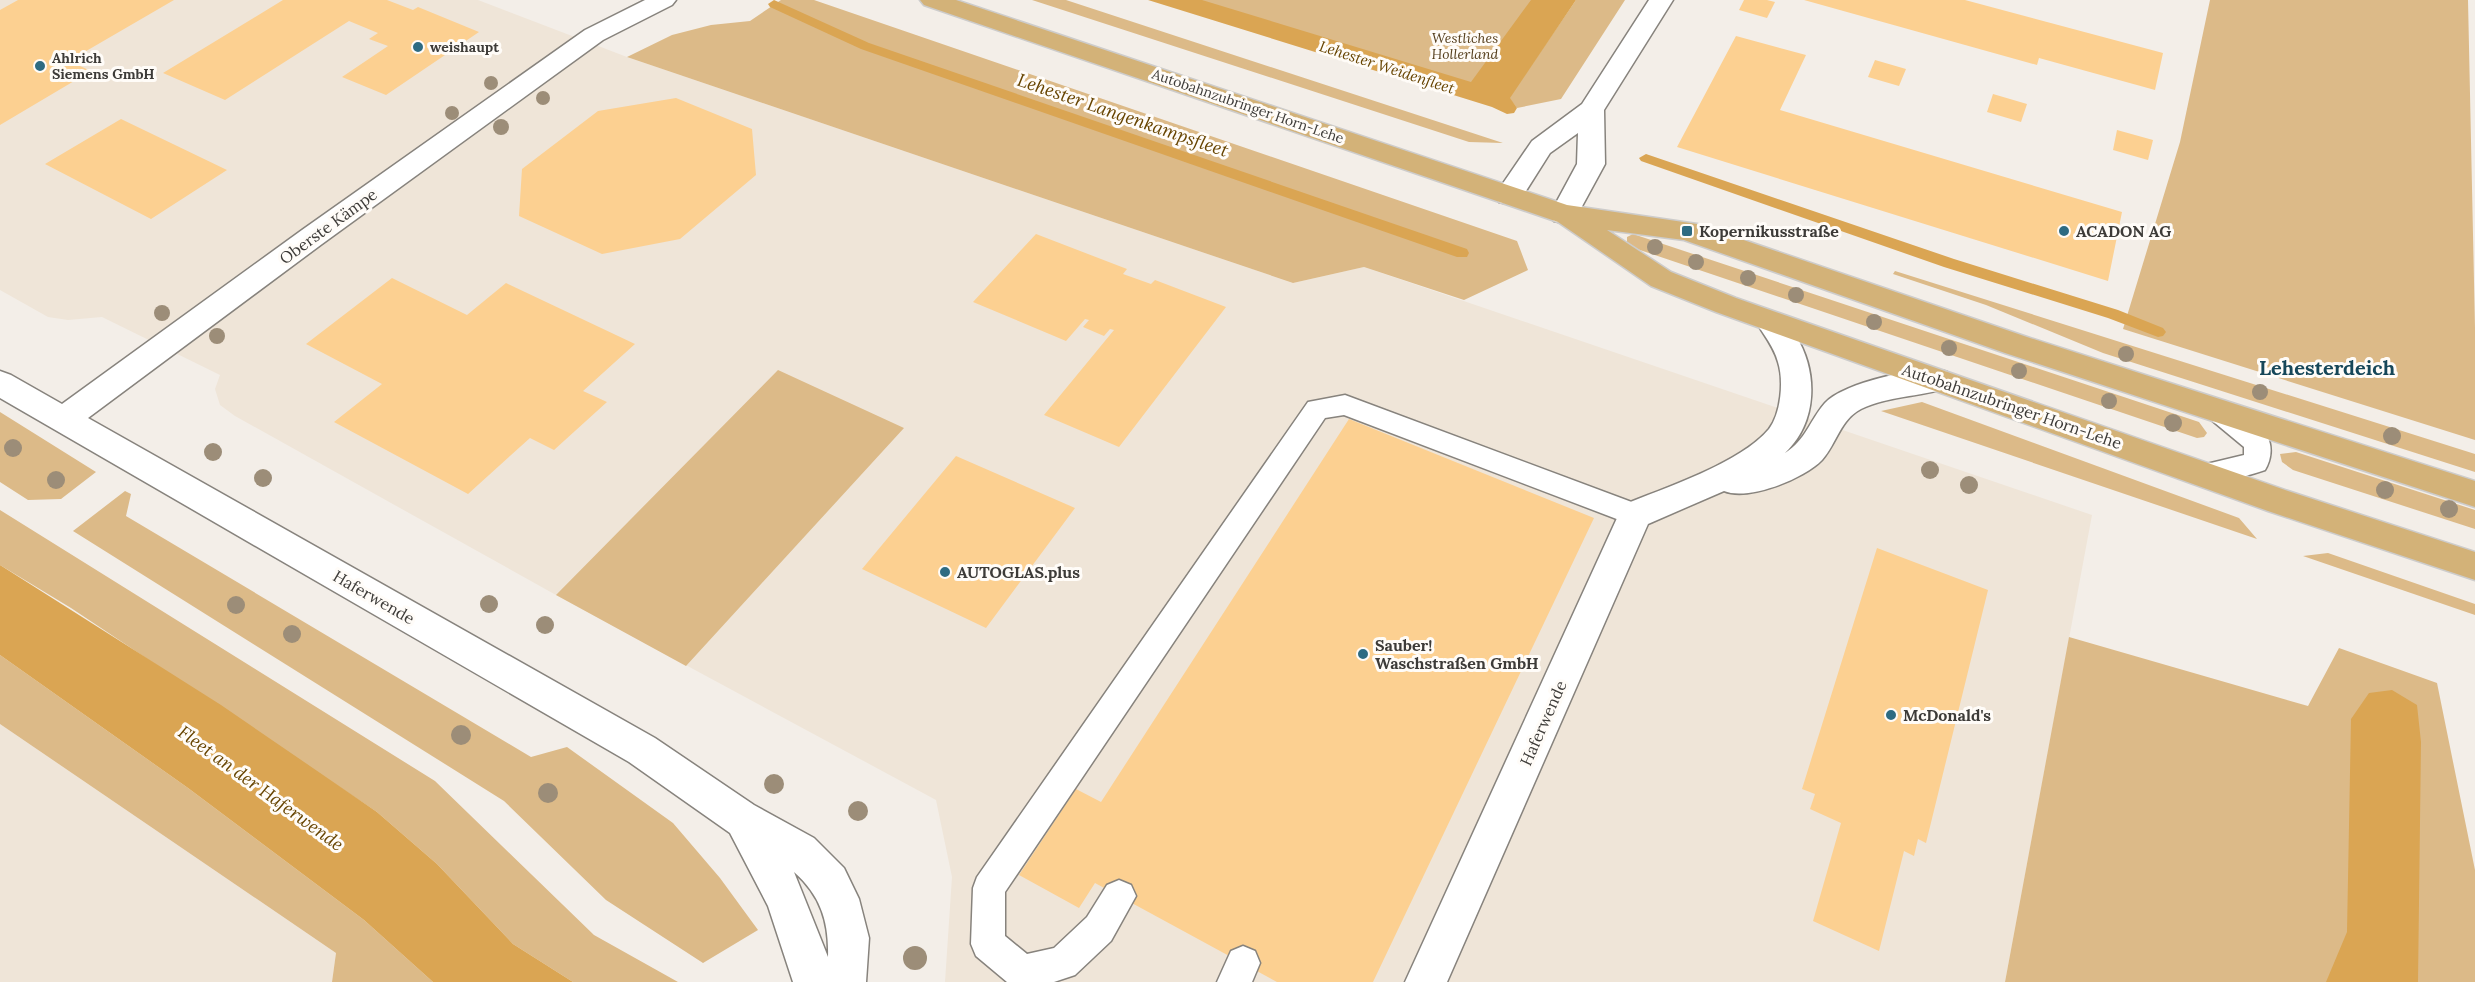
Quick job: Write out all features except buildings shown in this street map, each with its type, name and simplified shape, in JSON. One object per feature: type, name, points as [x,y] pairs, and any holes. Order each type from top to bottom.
[{"type":"main road","name":"Autobahnzubringer Horn-Lehe","points":[[932,0],[1564,214],[1687,231],[2016,345],[2475,494]]},
{"type":"main road","name":"Autobahnzubringer Horn-Lehe","points":[[1564,214],[1661,279],[1771,322],[2203,474],[2475,566]]},
{"type":"street","name":"Oberste Kämpe","points":[[594,35],[620,0]]},
{"type":"street","name":"Oberste Kämpe","points":[[63,420],[312,237],[594,35],[664,0]]},
{"type":"street","points":[[1509,195],[1541,147],[1591,110],[1660,0]]},
{"type":"street","points":[[1564,214],[1591,164],[1591,110]]},
{"type":"street","points":[[1635,516],[1742,466],[1780,439],[1787,427],[1798,380],[1795,363],[1787,344],[1771,322]]},
{"type":"street","points":[[1687,492],[1754,479],[1780,470],[1814,449],[1837,410],[1850,402],[1871,394],[1936,380]]},
{"type":"street","name":"Haferwende","points":[[0,383],[642,750],[743,819],[783,840],[815,863],[837,890],[848,920],[850,960],[845,982]]},
{"type":"street","name":"Haferwende","points":[[1426,982],[1635,516]]},
{"type":"street","name":"Haferwende","points":[[743,819],[767,856],[791,907],[814,982]]},
{"type":"lane","points":[[1119,896],[1099,929],[1063,963],[1021,977],[988,944],[989,888],[1317,409],[1345,405],[1635,516]]},
{"type":"lane","points":[[2203,474],[2256,463],[2258,443],[2218,411]]},
{"type":"shaded area","points":[[0,0],[478,0],[627,57],[1293,283],[1364,267],[2092,515],[2005,982],[945,982],[952,877],[936,800],[556,595],[235,416],[220,405],[215,389],[220,375],[102,317],[68,320],[48,317],[0,290]]},
{"type":"shaded area","points":[[0,724],[336,953],[332,982],[0,982]]},
{"type":"green space","points":[[781,0],[814,0],[1517,241],[1528,270],[1464,300],[1364,267],[1293,283],[627,57],[672,35],[711,25],[750,21]]},
{"type":"green space","points":[[1032,0],[1066,0],[1503,143],[1469,142]]},
{"type":"green space","name":"Westliches Hollerland","points":[[1161,0],[1555,0],[1484,101]]},
{"type":"green space","points":[[1576,0],[1625,0],[1561,99],[1517,108],[1509,98]]},
{"type":"green space","points":[[2210,0],[2468,0],[2475,440],[2123,329],[2180,142]]},
{"type":"green space","points":[[1633,234],[2199,422],[2207,433],[2204,437],[2197,438],[1634,248],[1627,243],[1627,237]]},
{"type":"green space","points":[[1895,271],[2475,454],[2475,472],[2103,353],[1986,305],[1893,274]]},
{"type":"green space","points":[[778,370],[904,428],[686,666],[556,595]]},
{"type":"green space","points":[[1922,402],[2239,518],[2257,539],[1881,411]]},
{"type":"green space","points":[[0,412],[96,472],[61,499],[28,500],[0,482]]},
{"type":"green space","points":[[2296,452],[2475,510],[2475,529],[2293,470],[2282,462],[2280,454]]},
{"type":"green space","points":[[125,491],[131,494],[126,516],[531,757],[567,747],[673,823],[720,878],[758,930],[703,963],[606,900],[504,801],[73,531]]},
{"type":"green space","points":[[0,510],[435,781],[594,935],[678,982],[573,982],[513,944],[437,864],[377,812],[71,608],[0,565]]},
{"type":"green space","points":[[2328,553],[2475,604],[2475,615],[2303,556]]},
{"type":"green space","points":[[2069,637],[2308,706],[2339,648],[2437,683],[2475,870],[2475,982],[2005,982]]},
{"type":"green space","points":[[0,655],[188,788],[364,920],[433,982],[332,982],[336,953],[0,724]]},
{"type":"water","name":"Lehester Weidenfleet","points":[[1148,0],[1202,0],[1471,82],[1531,0],[1576,0],[1510,98],[1517,108],[1514,113],[1507,114],[1492,107]]},
{"type":"water","name":"Fleet an der Haferwende","points":[[0,565],[221,705],[377,812],[437,864],[513,944],[573,982],[433,982],[364,920],[188,788],[0,655]]},
{"type":"water","points":[[2392,690],[2417,705],[2421,742],[2418,982],[2326,982],[2347,932],[2351,719],[2369,693]]},
{"type":"waterway","name":"Lehester Langenkampsfleet","points":[[774,4],[865,46],[1462,253]]},
{"type":"waterway","points":[[1646,158],[1949,263],[2113,314],[2158,332]]},
{"type":"place","name":"weishaupt","points":[[418,47]]},
{"type":"place","name":"Ahlrich Siemens GmbH","points":[[40,66]]},
{"type":"place","name":"Kopernikusstraße","points":[[1687,231]]},
{"type":"place","name":"ACADON AG","points":[[2064,231]]},
{"type":"place","name":"AUTOGLAS.plus","points":[[945,572]]},
{"type":"place","name":"Sauber! Waschstraßen GmbH","points":[[1363,654]]},
{"type":"place","name":"McDonald's","points":[[1891,715]]},
{"type":"district","name":"Lehesterdeich","points":[[2327,367]]}]
